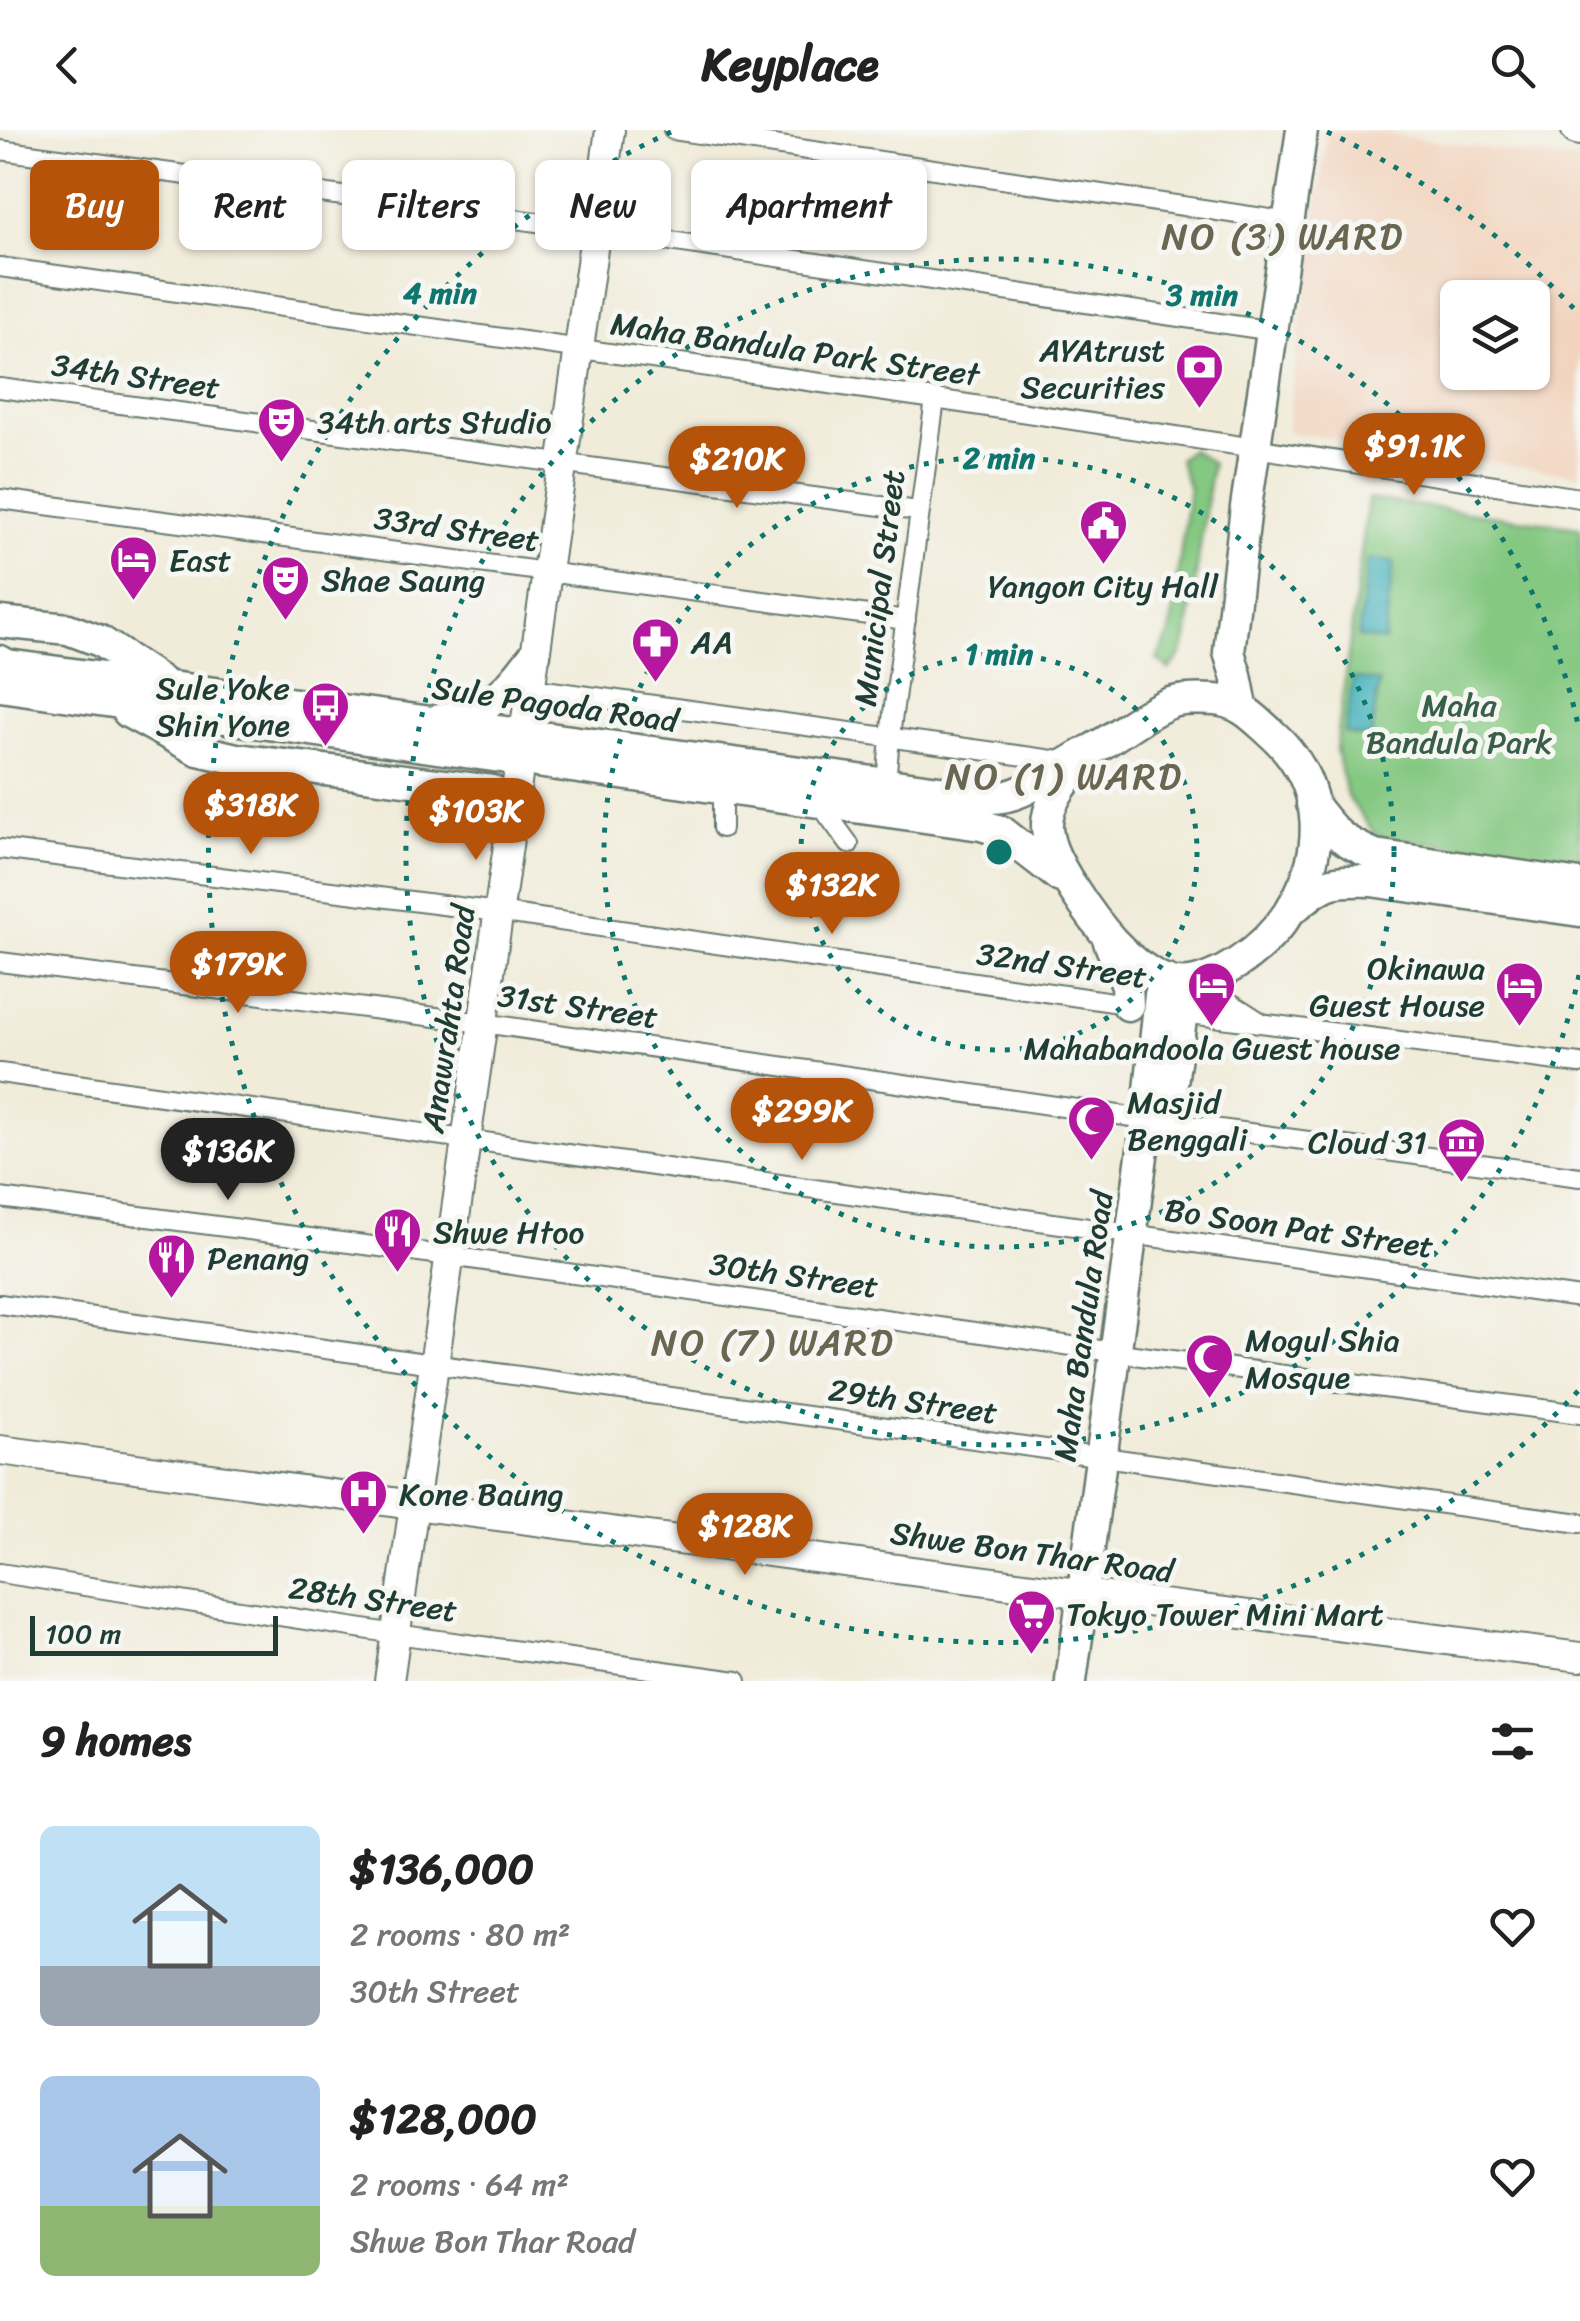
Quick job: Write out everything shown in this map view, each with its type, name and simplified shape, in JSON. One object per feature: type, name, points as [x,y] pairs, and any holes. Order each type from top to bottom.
[{"type":"main road","name":"Anawrahta Road","points":[[606,160],[610,130]]},
{"type":"main road","points":[[1242,706],[1229,652],[1267,330],[1283,221],[1302,130]]},
{"type":"main road","name":"Anawrahta Road","points":[[389,1681],[593,250]]},
{"type":"main road","points":[[0,622],[68,629],[100,642],[166,685]]},
{"type":"main road","points":[[422,722],[464,715],[490,702],[510,687],[535,654]]},
{"type":"main road","name":"Sule Pagoda Road","points":[[0,662],[422,722],[522,748],[722,789],[981,825],[1002,831],[1074,889]]},
{"type":"main road","name":"Sule Pagoda Road","points":[[0,686],[112,703],[991,798],[1021,793],[1079,756]]},
{"type":"main road","points":[[1293,909],[1312,869],[1312,804],[1303,774],[1278,739],[1242,706],[1214,700],[1172,702],[1079,756],[1054,796],[1047,837],[1074,889],[1124,953],[1179,994],[1237,964],[1322,885],[1341,880],[1580,910]]},
{"type":"main road","points":[[112,703],[198,750],[237,759],[492,791],[504,802],[510,822]]},
{"type":"main road","points":[[1312,804],[1346,843],[1375,855],[1580,885]]},
{"type":"main road","points":[[1094,918],[1120,967],[1127,985],[1128,1004]]},
{"type":"main road","name":"Maha Bandula Road","points":[[1070,1681],[1091,1595],[1157,1121],[1179,994]]},
{"type":"main road","name":"Shwe Bon Thar Road","points":[[0,1450],[1580,1657]]},
{"type":"main road","name":"Maha Bandula Road","points":[[1089,1681],[1091,1595]]},
{"type":"street","points":[[673,130],[1283,221]]},
{"type":"street","points":[[0,150],[535,222]]},
{"type":"street","points":[[671,241],[1267,330]]},
{"type":"street","name":"Maha Bandula Park Street","points":[[0,266],[935,399],[1580,498]]},
{"type":"street","name":"34th Street","points":[[0,388],[918,511]]},
{"type":"street","name":"Municipal Street","points":[[886,784],[935,399]]},
{"type":"street","name":"33rd Street","points":[[0,499],[906,620]]},
{"type":"street","points":[[530,688],[890,736],[1079,756]]},
{"type":"street","points":[[722,789],[722,828]]},
{"type":"street","points":[[819,802],[848,844]]},
{"type":"street","name":"32nd Street","points":[[0,849],[498,912],[1128,1004],[1179,994],[1262,1023],[1580,1064]]},
{"type":"street","name":"31st Street","points":[[0,962],[483,1022],[1157,1121],[1580,1177]]},
{"type":"street","points":[[1179,994],[1262,1023]]},
{"type":"street","name":"Bo Soon Pat Street","points":[[0,1073],[1580,1298]]},
{"type":"street","name":"30th Street","points":[[0,1198],[450,1256],[1580,1414]]},
{"type":"street","name":"29th Street","points":[[0,1304],[1580,1523]]},
{"type":"street","name":"28th Street","points":[[0,1573],[737,1681]]},
{"type":"shaded area","points":[[1327,130],[1361,130],[1580,162],[1580,475],[1287,432]]},
{"type":"green space","points":[[1191,449],[1212,463],[1187,639],[1169,670],[1157,659],[1170,633],[1189,489],[1179,459]]},
{"type":"green space","name":"Maha Bandula Park","points":[[1368,499],[1580,527],[1580,860],[1377,837],[1347,796],[1336,749]]},
{"type":"water","points":[[1368,559],[1394,562],[1384,641],[1358,637]]},
{"type":"water","points":[[1353,678],[1379,682],[1371,738],[1345,734]]},
{"type":"place","name":"AYAtrust Securities","points":[[1200,410]]},
{"type":"place","name":"34th arts Studio","points":[[282,464]]},
{"type":"place","name":"Yangon City Hall","points":[[1103,566]]},
{"type":"place","name":"East","points":[[134,602]]},
{"type":"place","name":"Shae Saung","points":[[286,622]]},
{"type":"place","name":"AA","points":[[656,684]]},
{"type":"place","name":"Sule Yoke Shin Yone","points":[[325,748]]},
{"type":"place","name":"Mahabandoola Guest house","points":[[1212,1028]]},
{"type":"place","name":"Okinawa Guest House","points":[[1520,1028]]},
{"type":"place","name":"Masjid Benggali","points":[[1092,1162]]},
{"type":"place","name":"Cloud 31","points":[[1462,1184]]},
{"type":"place","name":"Shwe Htoo","points":[[398,1274]]},
{"type":"place","name":"Penang","points":[[172,1300]]},
{"type":"place","name":"Mogul Shia Mosque","points":[[1210,1400]]},
{"type":"place","name":"Kone Baung","points":[[364,1536]]},
{"type":"place","name":"Tokyo Tower Mini Mart","points":[[1031,1656]]},
{"type":"district","name":"NO (3) WARD","points":[[1283,236]]},
{"type":"district","name":"NO (1) WARD","points":[[1064,776]]},
{"type":"district","name":"NO (7) WARD","points":[[773,1342]]}]
